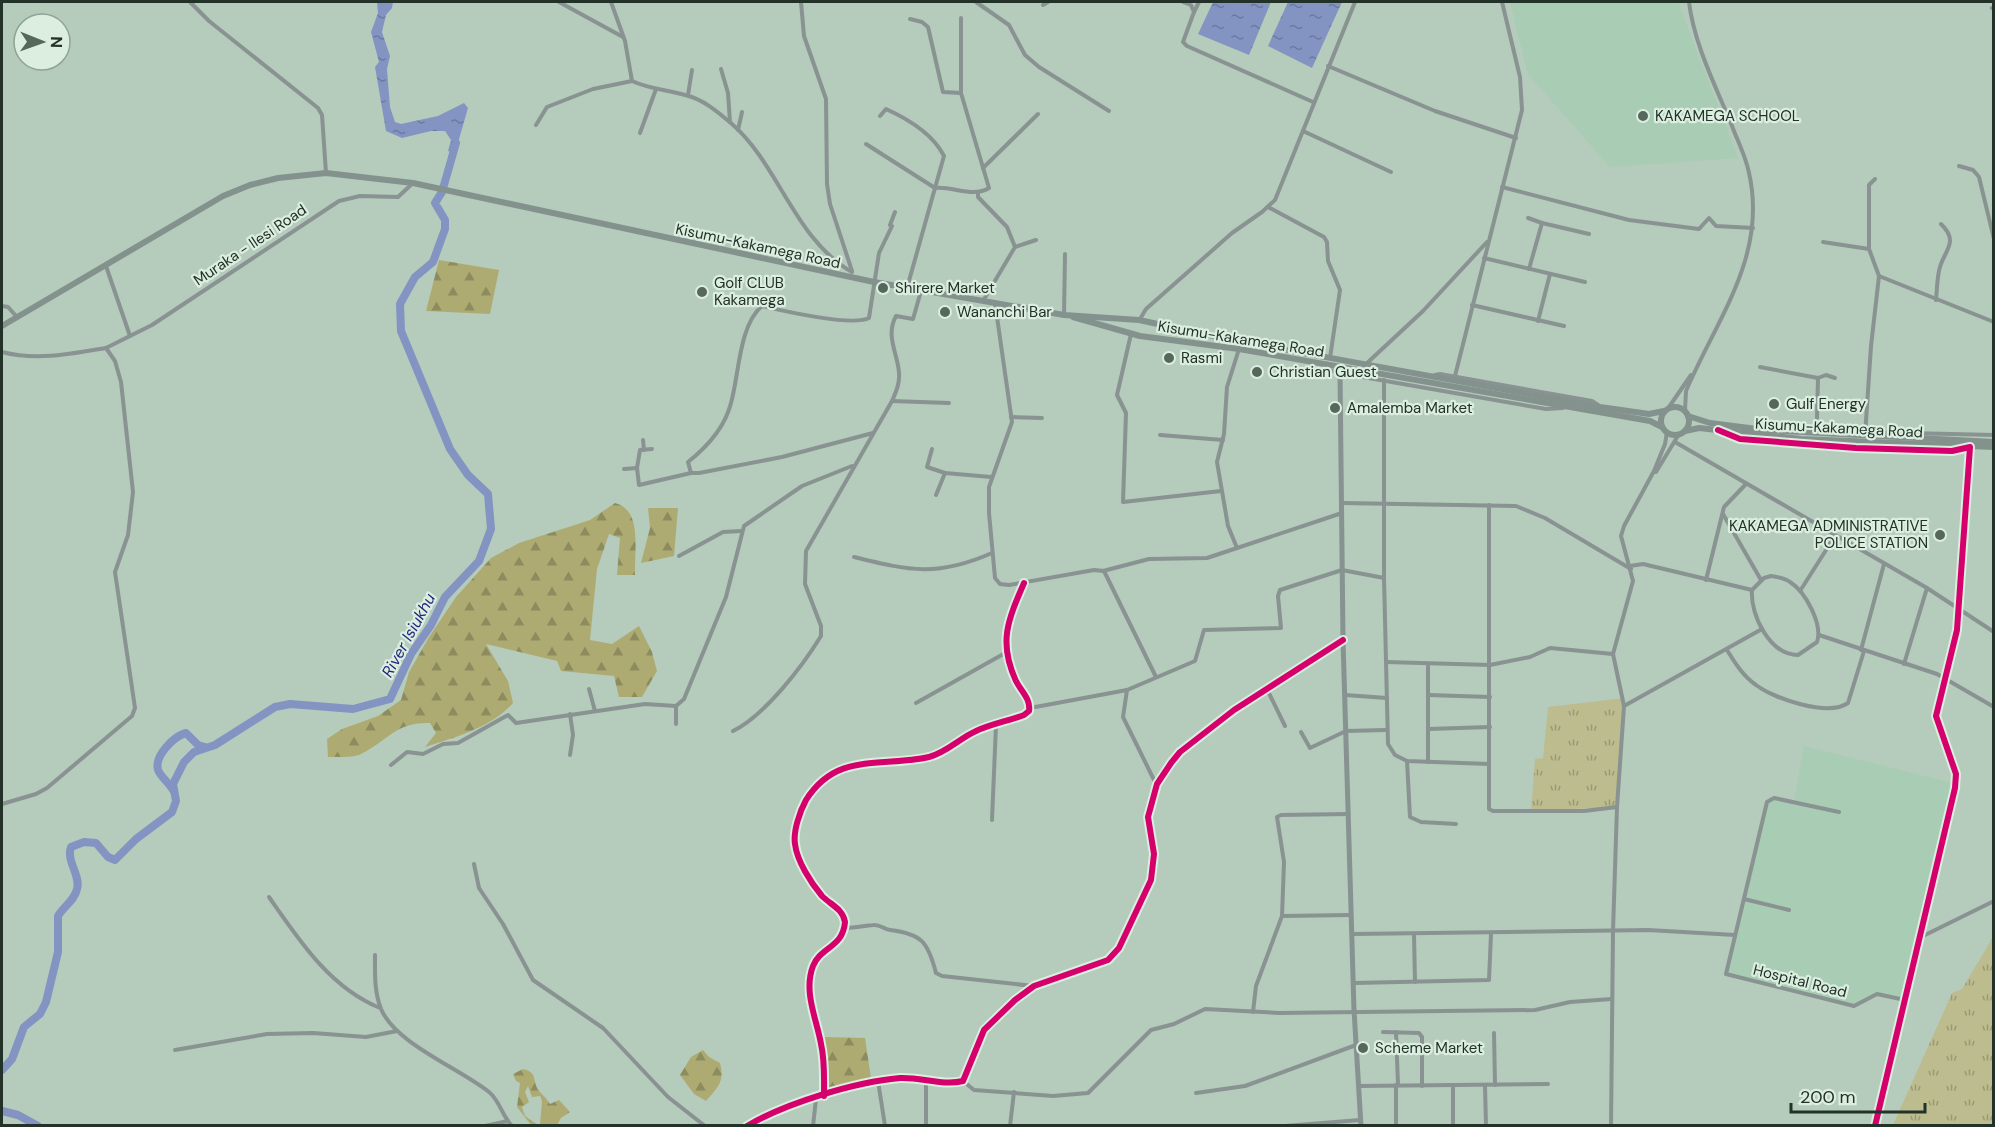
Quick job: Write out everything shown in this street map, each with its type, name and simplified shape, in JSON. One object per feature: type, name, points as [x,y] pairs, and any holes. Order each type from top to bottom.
[{"type":"highway","name":"Kisumu-Kakamega Road","points":[[2,326],[223,196],[278,178],[326,173],[448,189],[634,232],[852,275],[874,282],[1064,315],[1131,334],[1239,349],[1650,421],[1664,430]]},
{"type":"highway","name":"Kisumu-Kakamega Road","points":[[1064,315],[1153,322],[1330,358],[1650,414],[1667,409]]},
{"type":"highway","points":[[1151,337],[1150,329],[1153,322]]},
{"type":"highway","points":[[1676,406],[1687,413],[1689,422],[1682,433],[1664,430],[1661,421],[1667,409],[1676,406]]},
{"type":"highway","name":"Kisumu-Kakamega Road","points":[[1687,413],[1699,421],[1731,426],[1994,442]]},
{"type":"highway","name":"Kisumu-Kakamega Road","points":[[1682,433],[1699,428],[1801,439],[1994,447]]},
{"type":"main road","points":[[1340,373],[1342,640],[1354,1010],[1361,1122]]},
{"type":"street","points":[[190,2],[209,21],[318,108],[322,115],[326,173]]},
{"type":"street","points":[[560,2],[594,18],[624,37]]},
{"type":"street","points":[[610,2],[624,37],[632,81]]},
{"type":"street","points":[[801,2],[804,36],[826,99],[827,184],[830,204],[852,275]]},
{"type":"street","points":[[975,2],[1009,25],[1025,55],[1039,67],[1109,111]]},
{"type":"street","points":[[1043,5],[1048,2]]},
{"type":"street","points":[[1183,2],[1191,5],[1194,12]]},
{"type":"street","points":[[1199,2],[1185,32],[1183,42],[1187,46],[1313,102]]},
{"type":"street","points":[[1139,320],[1146,309],[1232,233],[1268,207],[1278,195],[1313,102],[1355,2]]},
{"type":"street","points":[[1455,376],[1522,110],[1522,88],[1502,2]]},
{"type":"street","points":[[1687,413],[1686,391],[1737,288],[1750,249],[1753,228],[1749,170],[1705,57],[1689,2]]},
{"type":"street","points":[[866,144],[936,188],[950,187],[978,193],[988,188],[962,93],[961,18]]},
{"type":"street","points":[[910,19],[922,22],[928,27],[943,92],[962,93]]},
{"type":"street","points":[[1328,66],[1435,111],[1516,138]]},
{"type":"street","points":[[720,69],[728,93],[730,122]]},
{"type":"street","points":[[688,95],[692,70]]},
{"type":"street","points":[[536,125],[547,107],[593,89],[632,81],[688,95],[703,102],[730,122],[754,148],[824,250],[852,275]]},
{"type":"street","points":[[640,132],[656,88]]},
{"type":"street","points":[[880,116],[886,109],[895,113],[935,142],[944,156],[907,288]]},
{"type":"street","points":[[738,131],[742,112]]},
{"type":"street","points":[[983,168],[1038,114]]},
{"type":"street","points":[[1303,131],[1391,172]]},
{"type":"street","points":[[1959,166],[1974,170],[1979,177],[1994,239]]},
{"type":"street","points":[[1875,179],[1869,185],[1869,249],[1879,276],[1870,346],[1865,434],[1994,435]]},
{"type":"street","name":"Muraka - Ilesi Road","points":[[2,352],[21,356],[50,356],[106,348],[152,325],[339,201],[360,196],[398,197],[413,183]]},
{"type":"street","points":[[1502,187],[1656,225],[1699,229],[1710,218],[1716,226],[1753,228]]},
{"type":"street","points":[[978,193],[978,198],[1007,227],[1015,247]]},
{"type":"street","points":[[1268,207],[1324,237],[1328,242],[1328,261],[1340,290],[1330,358]]},
{"type":"street","points":[[691,473],[688,462],[710,444],[731,404],[735,380],[753,314],[762,306],[863,321],[871,315],[879,253],[892,226],[890,225],[895,212]]},
{"type":"street","points":[[1528,218],[1588,234]]},
{"type":"street","points":[[1529,269],[1542,223]]},
{"type":"street","points":[[1936,300],[1939,271],[1949,250],[1950,239],[1947,230],[1941,224]]},
{"type":"street","points":[[983,301],[1015,247],[1036,240]]},
{"type":"street","points":[[1365,364],[1430,304],[1488,241]]},
{"type":"street","points":[[1823,242],[1869,249]]},
{"type":"street","points":[[1064,315],[1065,254]]},
{"type":"street","points":[[1484,258],[1585,282]]},
{"type":"street","points":[[106,265],[130,336]]},
{"type":"street","points":[[1538,321],[1550,274]]},
{"type":"street","points":[[1879,276],[1994,322]]},
{"type":"street","points":[[733,731],[745,725],[773,698],[821,636],[821,626],[805,584],[806,551],[853,465],[892,401],[899,376],[892,346],[893,322],[897,316],[913,318],[921,290]]},
{"type":"street","points":[[995,302],[1011,417],[1010,431],[991,477],[989,513],[992,553],[995,578],[1000,584],[1024,583],[1103,571],[1149,559],[1207,558],[1342,512]]},
{"type":"street","points":[[1472,305],[1564,326]]},
{"type":"street","points":[[2,306],[8,307],[18,318]]},
{"type":"street","points":[[1131,334],[1117,395],[1126,413],[1123,502],[1221,490]]},
{"type":"street","points":[[2,804],[36,794],[47,788],[135,711],[115,572],[128,535],[133,492],[121,382],[115,361],[106,348]]},
{"type":"street","points":[[1237,548],[1228,526],[1217,462],[1223,440],[1227,387],[1239,349]]},
{"type":"street","points":[[1667,409],[1700,362]]},
{"type":"street","points":[[1324,364],[1329,370],[1340,373],[1546,409],[1567,407]]},
{"type":"street","points":[[1760,367],[1818,378],[1826,375],[1835,378]]},
{"type":"street","points":[[1431,376],[1440,374],[1455,376],[1592,401],[1600,406]]},
{"type":"street","points":[[1817,418],[1818,378]]},
{"type":"street","points":[[1384,380],[1386,730],[1391,750],[1407,762],[1490,764]]},
{"type":"street","points":[[892,401],[950,404]]},
{"type":"street","points":[[1011,417],[1042,418]]},
{"type":"street","points":[[1649,482],[1665,444],[1664,430]]},
{"type":"street","points":[[1611,1125],[1613,931],[1617,807],[1624,706],[1613,654],[1631,591],[1630,568],[1621,544],[1624,526],[1649,482],[1682,433]]},
{"type":"street","points":[[652,449],[640,450],[637,468],[639,485],[782,457],[873,434]]},
{"type":"street","points":[[1160,435],[1223,440]]},
{"type":"street","points":[[643,440],[644,450]]},
{"type":"street","points":[[1675,442],[1927,588],[1994,632]]},
{"type":"street","points":[[1875,1125],[1957,779],[1937,724],[1938,708],[1956,637],[1970,447]]},
{"type":"street","points":[[932,449],[927,466],[945,473],[991,477]]},
{"type":"street","points":[[391,765],[407,752],[423,754],[443,744],[458,743],[508,715],[516,723],[645,704],[676,706],[684,699],[716,625],[742,531],[752,519],[780,499],[817,479],[853,465]]},
{"type":"street","points":[[624,469],[637,468]]},
{"type":"street","points":[[936,495],[945,473]]},
{"type":"street","points":[[1706,580],[1725,504],[1739,494],[1746,484]]},
{"type":"street","points":[[1342,503],[1516,506],[1527,509],[1630,568],[1643,564],[1752,590]]},
{"type":"street","points":[[1489,505],[1490,811],[1584,811],[1617,807]]},
{"type":"street","points":[[1723,513],[1761,580]]},
{"type":"street","points":[[679,556],[723,532],[742,531]]},
{"type":"street","points":[[1800,591],[1835,536]]},
{"type":"street","points":[[854,557],[923,570],[946,570],[992,553]]},
{"type":"street","points":[[1727,650],[1746,678],[1768,693],[1805,705],[1832,709],[1848,703],[1884,564]]},
{"type":"street","points":[[824,1096],[821,1044],[811,999],[812,973],[814,964],[832,948],[845,928],[844,916],[821,895],[811,880],[795,845],[800,814],[814,787],[826,776],[852,766],[928,757],[978,730],[1024,715],[1030,708],[1126,690],[1195,662],[1204,630],[1280,628],[1282,623],[1279,591],[1342,570],[1384,578]]},
{"type":"street","points":[[1103,571],[1107,573],[1156,677]]},
{"type":"street","points":[[1772,576],[1782,578],[1800,591],[1816,620],[1819,635],[1810,649],[1798,655],[1791,655],[1782,651],[1762,629],[1753,605],[1752,590],[1761,580],[1772,576]]},
{"type":"street","points":[[1024,583],[1008,620],[1007,652],[1015,678],[1030,708]]},
{"type":"street","points":[[1904,664],[1927,588]]},
{"type":"street","points":[[1624,706],[1762,629]]},
{"type":"street","points":[[1819,635],[1937,674],[1994,707]]},
{"type":"street","points":[[963,1081],[984,1030],[991,1020],[1034,986],[1100,964],[1119,948],[1151,880],[1154,866],[1148,817],[1156,784],[1180,752],[1266,687],[1342,640]]},
{"type":"street","points":[[1386,662],[1490,665],[1530,657],[1550,648],[1613,654]]},
{"type":"street","points":[[916,703],[1007,652]]},
{"type":"street","points":[[1428,664],[1428,762]]},
{"type":"street","points":[[1266,687],[1286,726]]},
{"type":"street","points":[[589,689],[595,711]]},
{"type":"street","points":[[1126,690],[1124,717],[1156,784]]},
{"type":"street","points":[[1345,695],[1387,698]]},
{"type":"street","points":[[1428,695],[1490,697]]},
{"type":"street","points":[[676,706],[676,724]]},
{"type":"street","points":[[570,714],[573,735],[570,755]]},
{"type":"street","points":[[992,820],[996,725]]},
{"type":"street","points":[[1428,729],[1490,727]]},
{"type":"street","points":[[1301,732],[1310,748],[1346,731],[1386,730]]},
{"type":"street","points":[[1407,762],[1410,817],[1422,822],[1456,824]]},
{"type":"street","points":[[1353,934],[1491,934],[1648,930],[1735,935],[1767,802],[1774,798],[1839,812]]},
{"type":"street","points":[[1253,1012],[1256,986],[1282,916],[1284,862],[1277,817],[1281,815],[1348,814]]},
{"type":"street","points":[[474,864],[479,888],[503,924],[533,980],[603,1028],[668,1097],[705,1125]]},
{"type":"street","points":[[269,897],[311,956],[356,997],[381,1008]]},
{"type":"street","points":[[1744,899],[1789,910]]},
{"type":"street","points":[[1920,937],[1994,901]]},
{"type":"street","points":[[1282,916],[1352,915]]},
{"type":"street","points":[[845,928],[874,924],[890,930],[909,932],[924,943],[932,957],[936,973],[942,976],[1034,986]]},
{"type":"street","points":[[1354,983],[1489,980],[1491,934]]},
{"type":"street","points":[[1414,935],[1415,982]]},
{"type":"street","name":"Hospital Road","points":[[1735,935],[1726,974],[1854,1006],[1877,994],[1905,1000]]},
{"type":"street","points":[[375,954],[375,987],[381,1008],[398,1031],[487,1090],[512,1125]]},
{"type":"street","points":[[747,1125],[766,1115],[816,1098],[878,1081],[926,1079],[963,1081],[974,1090],[1053,1096],[1088,1093],[1151,1030],[1174,1024],[1205,1009],[1253,1012],[1535,1010],[1570,1002],[1612,999]]},
{"type":"street","points":[[175,1050],[267,1034],[313,1033],[366,1037],[398,1031]]},
{"type":"street","points":[[1383,1032],[1414,1031],[1422,1037],[1422,1086]]},
{"type":"street","points":[[1396,1032],[1396,1125]]},
{"type":"street","points":[[1494,1033],[1495,1085]]},
{"type":"street","points":[[1196,1094],[1245,1086],[1356,1045]]},
{"type":"street","points":[[926,1079],[926,1125]]},
{"type":"street","points":[[878,1081],[885,1125]]},
{"type":"street","points":[[1358,1086],[1548,1084]]},
{"type":"street","points":[[1453,1086],[1453,1125]]},
{"type":"street","points":[[1485,1086],[1486,1125]]},
{"type":"street","points":[[1010,1125],[1014,1092]]},
{"type":"street","points":[[813,1125],[816,1098]]},
{"type":"street","points":[[485,1125],[508,1121]]},
{"type":"street","points":[[1285,1125],[1361,1122]]},
{"type":"shaded area","name":"KAKAMEGA SCHOOL","points":[[1510,2],[1678,2],[1738,158],[1610,167],[1528,74]]},
{"type":"shaded area","points":[[1804,746],[1957,784],[1905,1000],[1880,993],[1858,1005],[1726,974],[1767,804],[1773,798],[1794,802]]},
{"type":"green space","points":[[439,260],[499,270],[490,314],[426,311]]},
{"type":"green space","points":[[615,503],[624,507],[633,523],[636,544],[635,575],[617,575],[620,538],[609,534],[597,569],[590,640],[612,644],[639,626],[652,652],[657,671],[642,697],[619,697],[614,676],[561,671],[557,661],[486,644],[508,681],[513,703],[504,712],[472,731],[425,747],[436,733],[430,723],[418,723],[400,729],[361,754],[350,757],[328,757],[327,739],[342,729],[378,716],[401,700],[409,672],[429,637],[456,597],[491,558],[519,543],[590,520]]},
{"type":"green space","points":[[648,508],[678,508],[674,556],[641,563],[650,528]]},
{"type":"green space","points":[[1624,698],[1617,807],[1531,811],[1535,759],[1543,758],[1548,707]]},
{"type":"green space","points":[[1993,937],[1993,1125],[1893,1125],[1952,993],[1962,989]]},
{"type":"green space","points":[[825,1037],[865,1038],[871,1078],[827,1092]]},
{"type":"green space","points":[[703,1050],[709,1057],[720,1063],[722,1075],[719,1084],[706,1101],[694,1094],[680,1075],[691,1057]]},
{"type":"green space","points":[[523,1069],[531,1072],[537,1088],[550,1104],[559,1100],[570,1112],[561,1118],[557,1125],[540,1125],[542,1101],[540,1096],[532,1097],[528,1086],[525,1092],[529,1102],[522,1107],[525,1116],[538,1125],[531,1125],[517,1107],[520,1083],[516,1081],[513,1074]]},
{"type":"water","points":[[377,2],[393,2],[392,8],[386,15],[382,32],[390,56],[387,69],[390,107],[395,122],[401,124],[438,116],[464,103],[468,108],[455,153],[448,151],[451,140],[445,131],[431,131],[402,138],[386,131],[375,67],[379,62],[371,32],[378,13]]},
{"type":"water","points":[[1213,2],[1271,2],[1249,55],[1198,34]]},
{"type":"water","points":[[1288,2],[1342,2],[1312,68],[1268,46]]},
{"type":"waterway","name":"River Isiukhu","points":[[2,1070],[12,1059],[24,1027],[40,1014],[46,1002],[58,952],[58,916],[74,897],[78,884],[70,858],[71,847],[84,842],[96,843],[108,857],[115,860],[136,839],[172,812],[176,801],[173,784],[184,762],[194,752],[215,745],[275,707],[290,704],[353,709],[390,699],[411,654],[431,625],[445,597],[479,561],[491,529],[488,494],[468,475],[450,449],[401,331],[400,304],[415,277],[433,262],[445,229],[445,220],[435,203],[442,192],[456,143]]},
{"type":"waterway","points":[[173,790],[158,770],[159,759],[166,747],[186,733],[198,745],[205,747]]},
{"type":"waterway","name":"River Isiukhu","points":[[2,1111],[18,1115],[38,1126]]},
{"type":"cycle path","points":[[1718,430],[1740,439],[1856,448],[1952,451],[1970,447],[1957,630],[1936,716],[1956,774],[1955,788],[1875,1126]]},
{"type":"cycle path","points":[[824,1096],[823,1057],[810,996],[810,976],[816,960],[840,937],[845,922],[839,910],[813,885],[796,851],[796,827],[801,810],[818,785],[832,774],[861,764],[929,757],[976,731],[1024,715],[1029,711],[1027,699],[1011,667],[1006,643],[1013,608],[1024,583]]},
{"type":"cycle path","points":[[747,1126],[781,1109],[821,1095],[882,1080],[900,1078],[963,1081],[984,1030],[1015,1000],[1034,986],[1108,960],[1119,948],[1151,880],[1154,854],[1148,817],[1157,784],[1180,752],[1234,710],[1343,640]]},
{"type":"place","name":"KAKAMEGA SCHOOL","points":[[1643,116]]},
{"type":"place","name":"Shirere Market","points":[[883,288]]},
{"type":"place","name":"Golf CLUB Kakamega","points":[[702,292]]},
{"type":"place","name":"Wananchi Bar","points":[[945,312]]},
{"type":"place","name":"Rasmi","points":[[1169,358]]},
{"type":"place","name":"Christian Guest","points":[[1257,372]]},
{"type":"place","name":"Gulf Energy","points":[[1774,404]]},
{"type":"place","name":"Amalemba Market","points":[[1335,408]]},
{"type":"place","name":"KAKAMEGA ADMINISTRATIVE POLICE STATION","points":[[1940,535]]},
{"type":"place","name":"Scheme Market","points":[[1363,1048]]}]
